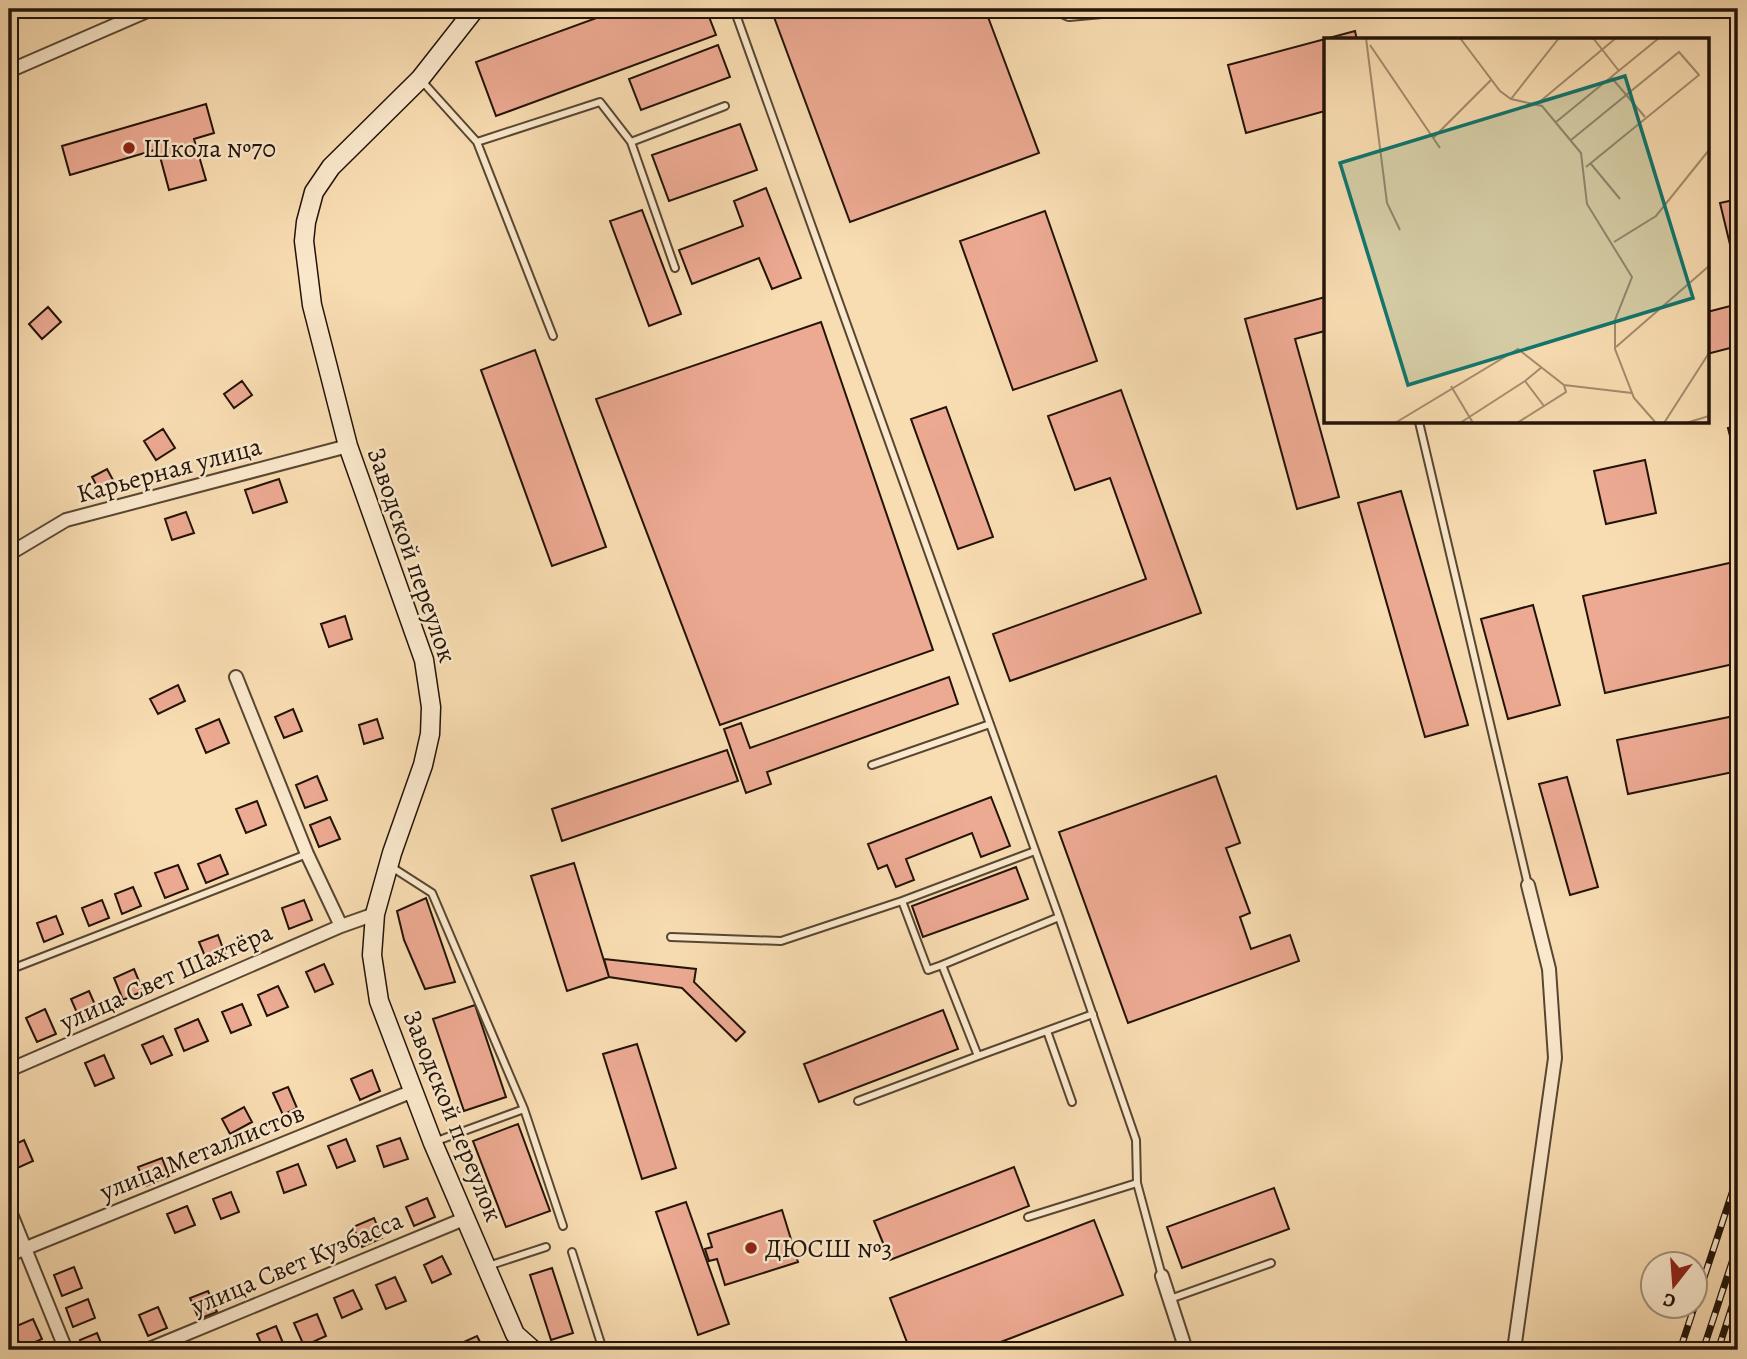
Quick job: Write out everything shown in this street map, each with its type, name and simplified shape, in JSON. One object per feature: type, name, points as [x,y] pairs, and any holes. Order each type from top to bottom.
[{"type":"main road","name":"Заводской переулок","points":[[475,9],[420,79],[331,167],[314,192],[306,222],[305,260],[312,304],[348,446],[424,660],[431,707],[430,734],[423,765],[388,865],[375,914],[372,955],[379,1001],[432,1143],[485,1267],[515,1334],[533,1350]]},
{"type":"street","points":[[9,71],[152,9]]},
{"type":"street","points":[[1058,9],[1069,14],[1123,9]]},
{"type":"street","name":"Карьерная улица","points":[[9,554],[66,520],[348,446]]},
{"type":"street","points":[[236,677],[307,854],[341,926]]},
{"type":"street","points":[[1514,1350],[1555,1058],[1549,969],[1528,885]]},
{"type":"street","name":"улица Свет Шахтёра","points":[[9,1070],[341,926],[375,914]]},
{"type":"street","name":"улица Металлистов","points":[[9,1255],[413,1091]]},
{"type":"street","points":[[9,1209],[66,1350]]},
{"type":"street","name":"улица Свет Кузбасса","points":[[147,1350],[464,1219]]},
{"type":"street","points":[[1162,1276],[1181,1348]]},
{"type":"lane","points":[[734,9],[1059,917],[1136,1140],[1137,1183],[1162,1276]]},
{"type":"lane","points":[[420,79],[477,142],[554,336]]},
{"type":"lane","points":[[477,142],[600,102],[631,142],[675,268]]},
{"type":"lane","points":[[631,142],[725,106]]},
{"type":"lane","points":[[1419,424],[1528,885]]},
{"type":"lane","points":[[872,765],[990,724]]},
{"type":"lane","points":[[671,937],[781,941],[902,901],[1035,851]]},
{"type":"lane","points":[[9,970],[307,854]]},
{"type":"lane","points":[[388,865],[432,893],[524,1110],[563,1226]]},
{"type":"lane","points":[[902,901],[928,970],[1059,917]]},
{"type":"lane","points":[[942,965],[978,1056]]},
{"type":"lane","points":[[858,1101],[1093,1014]]},
{"type":"lane","points":[[1047,1031],[1072,1102]]},
{"type":"lane","points":[[432,1143],[524,1110]]},
{"type":"lane","points":[[1028,1217],[1137,1183]]},
{"type":"lane","points":[[485,1267],[546,1247]]},
{"type":"lane","points":[[572,1252],[603,1350]]},
{"type":"lane","points":[[1170,1299],[1271,1263]]},
{"type":"building","points":[[621,9],[706,9],[716,35],[496,116],[476,62]]},
{"type":"building","points":[[771,9],[985,9],[1039,153],[850,222]]},
{"type":"building","points":[[1355,31],[1357,38],[1329,38]]},
{"type":"building","points":[[1324,39],[1324,111],[1246,133],[1228,65]]},
{"type":"building","points":[[718,45],[730,77],[641,110],[629,79]]},
{"type":"building","name":"Школа №70","points":[[206,104],[214,133],[194,139],[206,180],[169,190],[158,149],[70,175],[62,146]]},
{"type":"building","points":[[740,124],[757,170],[669,201],[652,155]]},
{"type":"building","points":[[766,188],[801,278],[772,289],[759,258],[692,284],[679,250],[743,226],[734,201]]},
{"type":"building","points":[[1738,199],[1738,255],[1733,257],[1720,203]]},
{"type":"building","points":[[642,210],[681,314],[649,326],[610,221]]},
{"type":"building","points":[[1045,211],[1097,361],[1013,390],[960,241]]},
{"type":"building","points":[[9,258],[18,268],[9,277]]},
{"type":"building","points":[[1324,297],[1324,331],[1295,339],[1339,497],[1297,509],[1245,319]]},
{"type":"building","points":[[1738,304],[1738,346],[1708,354],[1708,312]]},
{"type":"building","points":[[48,307],[61,322],[42,339],[29,324]]},
{"type":"building","points":[[821,322],[933,650],[720,725],[596,399]]},
{"type":"building","points":[[535,350],[606,547],[552,566],[481,370]]},
{"type":"building","points":[[242,381],[252,395],[234,408],[224,394]]},
{"type":"building","points":[[1121,390],[1201,613],[1010,681],[993,634],[1146,579],[1110,478],[1075,490],[1048,416]]},
{"type":"building","points":[[946,407],[993,537],[958,549],[911,419]]},
{"type":"building","points":[[1738,426],[1738,464],[1737,464],[1728,428]]},
{"type":"building","points":[[163,429],[175,448],[156,460],[144,441]]},
{"type":"building","points":[[1645,460],[1656,513],[1606,524],[1594,471]]},
{"type":"building","points":[[107,469],[113,480],[98,488],[92,477]]},
{"type":"building","points":[[279,479],[287,502],[253,513],[245,490]]},
{"type":"building","points":[[1401,491],[1468,725],[1425,737],[1358,503]]},
{"type":"building","points":[[186,512],[194,533],[172,540],[165,519]]},
{"type":"building","points":[[1738,561],[1738,663],[1605,693],[1583,596]]},
{"type":"building","points":[[1533,605],[1560,705],[1508,719],[1481,619]]},
{"type":"building","points":[[345,616],[352,639],[329,647],[321,624]]},
{"type":"building","points":[[949,677],[958,704],[767,772],[771,784],[746,793],[724,729],[741,723],[750,748]]},
{"type":"building","points":[[178,685],[185,701],[158,714],[150,699]]},
{"type":"building","points":[[293,709],[302,731],[284,738],[275,717]]},
{"type":"building","points":[[1734,716],[1738,736],[1738,771],[1628,794],[1617,740]]},
{"type":"building","points":[[219,719],[229,743],[206,753],[196,729]]},
{"type":"building","points":[[377,719],[383,738],[364,744],[359,725]]},
{"type":"building","points":[[727,750],[738,781],[562,841],[552,809]]},
{"type":"building","points":[[317,776],[327,800],[305,808],[296,785]]},
{"type":"building","points":[[1216,776],[1240,843],[1226,848],[1250,913],[1240,917],[1251,949],[1290,935],[1299,961],[1128,1023],[1059,832]]},
{"type":"building","points":[[1567,777],[1598,887],[1570,895],[1539,784]]},
{"type":"building","points":[[991,797],[1010,846],[981,857],[972,833],[906,859],[914,880],[896,887],[887,865],[878,869],[868,844]]},
{"type":"building","points":[[257,801],[266,825],[246,833],[236,809]]},
{"type":"building","points":[[330,817],[340,839],[319,847],[310,825]]},
{"type":"building","points":[[220,855],[228,874],[206,883],[198,864]]},
{"type":"building","points":[[574,863],[609,977],[567,991],[531,876]]},
{"type":"building","points":[[178,865],[188,889],[165,898],[155,873]]},
{"type":"building","points":[[1016,867],[1028,899],[923,937],[912,906]]},
{"type":"building","points":[[133,887],[141,906],[122,914],[115,894]]},
{"type":"building","points":[[426,898],[455,982],[425,989],[404,940],[397,911]]},
{"type":"building","points":[[102,900],[109,918],[89,926],[82,908]]},
{"type":"building","points":[[304,900],[312,920],[289,929],[282,908]]},
{"type":"building","points":[[56,916],[63,934],[44,942],[37,923]]},
{"type":"building","points":[[218,935],[225,954],[207,961],[199,942]]},
{"type":"building","points":[[604,959],[696,969],[694,982],[745,1032],[736,1041],[682,988],[609,977]]},
{"type":"building","points":[[324,964],[333,984],[315,992],[306,972]]},
{"type":"building","points":[[134,969],[143,991],[123,1000],[114,978]]},
{"type":"building","points":[[278,986],[288,1007],[267,1016],[258,995]]},
{"type":"building","points":[[89,991],[99,1014],[81,1022],[71,999]]},
{"type":"building","points":[[242,1004],[251,1025],[231,1033],[222,1012]]},
{"type":"building","points":[[475,1005],[506,1097],[464,1111],[433,1019]]},
{"type":"building","points":[[45,1009],[56,1034],[37,1042],[26,1018]]},
{"type":"building","points":[[943,1010],[958,1049],[819,1102],[804,1064]]},
{"type":"building","points":[[198,1019],[208,1041],[184,1051],[175,1029]]},
{"type":"building","points":[[163,1036],[172,1055],[151,1064],[142,1045]]},
{"type":"building","points":[[637,1044],[676,1168],[642,1179],[603,1054]]},
{"type":"building","points":[[104,1055],[114,1078],[95,1086],[85,1063]]},
{"type":"building","points":[[372,1070],[380,1091],[360,1100],[351,1079]]},
{"type":"building","points":[[288,1087],[297,1108],[283,1115],[273,1093]]},
{"type":"building","points":[[244,1107],[252,1122],[230,1134],[222,1119]]},
{"type":"building","points":[[518,1124],[550,1211],[506,1227],[473,1141]]},
{"type":"building","points":[[400,1138],[408,1159],[384,1167],[377,1146]]},
{"type":"building","points":[[346,1139],[355,1161],[337,1168],[328,1146]]},
{"type":"building","points":[[24,1140],[33,1161],[13,1170],[9,1161],[9,1147]]},
{"type":"building","points":[[162,1158],[169,1176],[146,1186],[138,1167]]},
{"type":"building","points":[[298,1164],[306,1185],[284,1193],[277,1172]]},
{"type":"building","points":[[1014,1167],[1029,1206],[890,1260],[874,1221]]},
{"type":"building","points":[[1274,1188],[1289,1229],[1182,1268],[1167,1227]]},
{"type":"building","points":[[231,1192],[239,1212],[221,1219],[213,1199]]},
{"type":"building","points":[[427,1198],[435,1217],[414,1226],[406,1207]]},
{"type":"building","name":"ДЮСШ №3","points":[[686,1202],[729,1324],[698,1335],[656,1212]]},
{"type":"building","points":[[187,1206],[195,1225],[175,1233],[167,1214]]},
{"type":"building","name":"ДЮСШ №3","points":[[782,1210],[798,1262],[725,1285],[717,1259],[709,1261],[705,1249],[712,1247],[708,1234]]},
{"type":"building","points":[[374,1218],[382,1238],[362,1247],[353,1227]]},
{"type":"building","points":[[1094,1220],[1123,1295],[980,1350],[910,1350],[890,1298]]},
{"type":"building","points":[[442,1256],[451,1274],[432,1283],[424,1265]]},
{"type":"building","points":[[74,1267],[82,1288],[62,1296],[54,1275]]},
{"type":"building","points":[[552,1268],[573,1333],[551,1340],[530,1275]]},
{"type":"building","points":[[395,1277],[406,1301],[386,1309],[376,1285]]},
{"type":"building","points":[[353,1290],[362,1309],[342,1318],[334,1298]]},
{"type":"building","points":[[208,1291],[217,1312],[199,1319],[190,1298]]},
{"type":"building","points":[[88,1299],[95,1318],[73,1327],[66,1308]]},
{"type":"building","points":[[158,1307],[167,1328],[148,1336],[139,1315]]},
{"type":"building","points":[[317,1314],[326,1336],[304,1346],[294,1323]]},
{"type":"building","points":[[33,1319],[42,1339],[22,1348],[12,1328]]},
{"type":"building","points":[[276,1326],[285,1348],[264,1350],[257,1334]]},
{"type":"building","points":[[97,1333],[104,1350],[84,1350],[80,1340]]},
{"type":"building","points":[[477,1336],[484,1350],[459,1350],[457,1345]]},
{"type":"railway","points":[[1680,1350],[1738,1175]]},
{"type":"railway","points":[[1703,1350],[1738,1244]]},
{"type":"railway","points":[[1718,1350],[1738,1288]]},
{"type":"place","name":"Школа №70","points":[[129,148]]},
{"type":"place","name":"ДЮСШ №3","points":[[751,1248]]}]
